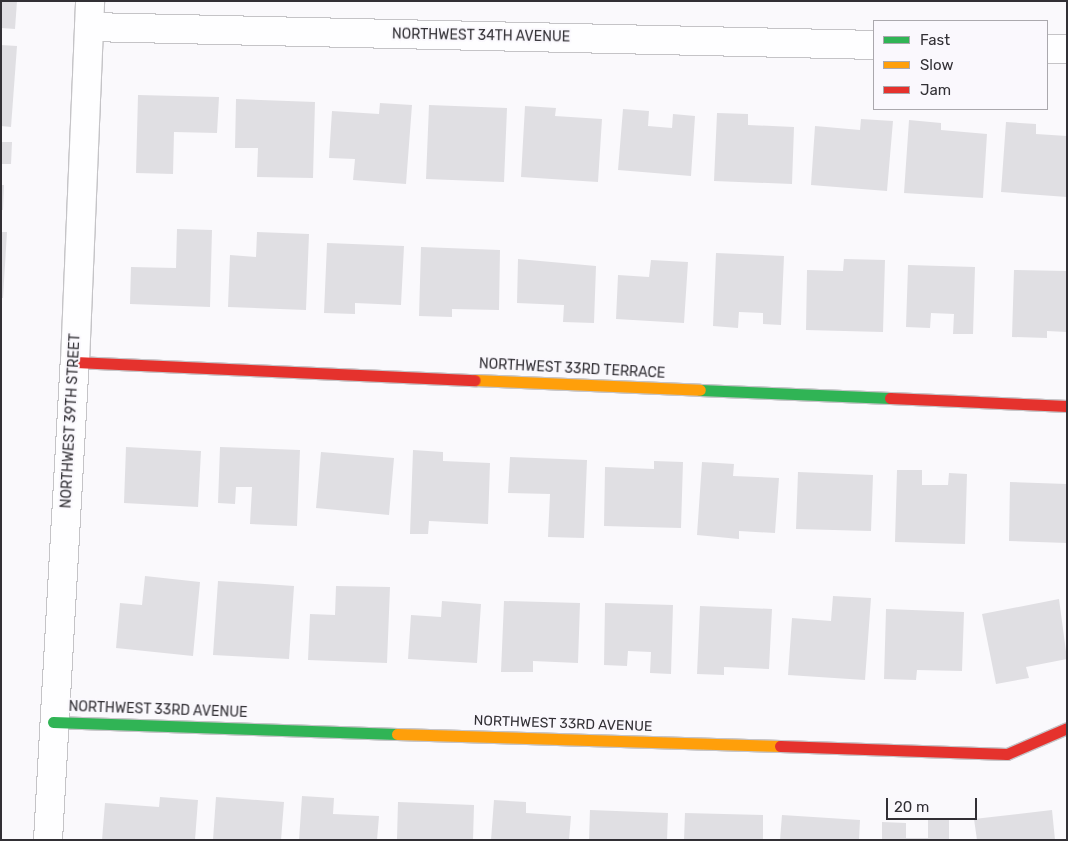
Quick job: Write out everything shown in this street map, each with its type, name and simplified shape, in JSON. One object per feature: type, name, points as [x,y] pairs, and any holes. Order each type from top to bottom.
[{"type":"street","name":"NORTHWEST 34TH AVENUE","points":[[89,14],[873,45]]},
{"type":"street","name":"NORTHWEST 39TH STREET","points":[[48,840],[53,722],[75,362],[89,14]]},
{"type":"street","points":[[1048,48],[1067,49]]},
{"type":"street","name":"NORTHWEST 33RD TERRACE","points":[[75,362],[1067,406]]},
{"type":"street","name":"NORTHWEST 33RD AVENUE","points":[[53,722],[1007,754],[1067,728]]},
{"type":"building","points":[[1,1],[17,1],[15,29],[1,28]]},
{"type":"building","points":[[1,45],[17,46],[11,127],[1,126]]},
{"type":"building","points":[[138,95],[219,97],[217,133],[174,132],[173,174],[136,173]]},
{"type":"building","points":[[236,99],[315,102],[313,178],[257,177],[258,148],[235,148]]},
{"type":"building","points":[[380,103],[412,105],[406,184],[353,180],[355,159],[329,158],[332,111],[379,114]]},
{"type":"building","points":[[429,105],[507,108],[504,182],[426,179]]},
{"type":"building","points":[[525,106],[556,108],[555,116],[602,119],[598,182],[521,177]]},
{"type":"building","points":[[623,109],[649,111],[648,126],[672,128],[673,114],[695,116],[691,176],[618,170]]},
{"type":"building","points":[[717,113],[748,114],[748,125],[794,127],[792,184],[714,181]]},
{"type":"building","points":[[861,119],[893,121],[887,191],[811,185],[815,126],[860,130]]},
{"type":"building","points":[[909,120],[941,123],[941,130],[987,134],[983,198],[904,193]]},
{"type":"building","points":[[1006,122],[1036,124],[1036,134],[1067,136],[1067,197],[1001,192]]},
{"type":"building","points":[[1,142],[12,142],[11,164],[1,164]]},
{"type":"building","points":[[1,185],[4,185],[3,210],[1,210]]},
{"type":"building","points":[[177,229],[212,230],[210,307],[130,304],[131,267],[176,268]]},
{"type":"building","points":[[1,232],[7,232],[3,298],[1,298]]},
{"type":"building","points":[[257,232],[309,234],[306,310],[228,307],[230,255],[256,257]]},
{"type":"building","points":[[327,243],[404,246],[401,305],[355,303],[355,314],[324,313]]},
{"type":"building","points":[[421,247],[500,250],[499,310],[452,309],[452,317],[419,316]]},
{"type":"building","points":[[716,253],[784,256],[781,325],[763,324],[763,313],[739,312],[738,328],[713,326]]},
{"type":"building","points":[[518,259],[596,266],[594,323],[563,322],[564,305],[517,303]]},
{"type":"building","points":[[844,259],[885,260],[883,332],[806,330],[807,270],[843,271]]},
{"type":"building","points":[[651,260],[688,262],[684,323],[616,319],[618,275],[649,277]]},
{"type":"building","points":[[908,265],[975,267],[973,334],[953,334],[954,314],[931,313],[930,328],[906,327]]},
{"type":"building","points":[[1014,270],[1067,271],[1067,332],[1047,331],[1047,338],[1012,337]]},
{"type":"building","points":[[126,447],[201,451],[198,507],[124,503]]},
{"type":"building","points":[[220,447],[300,450],[297,526],[250,524],[252,487],[236,487],[235,504],[218,503]]},
{"type":"building","points":[[413,450],[443,452],[443,461],[490,463],[488,524],[429,521],[428,534],[410,534]]},
{"type":"building","points":[[321,452],[394,458],[389,515],[316,508]]},
{"type":"building","points":[[510,457],[587,460],[584,538],[548,537],[550,494],[508,493]]},
{"type":"building","points":[[654,461],[683,462],[681,528],[604,526],[605,467],[654,469]]},
{"type":"building","points":[[702,462],[734,464],[733,476],[779,478],[775,533],[739,531],[739,539],[697,535]]},
{"type":"building","points":[[897,470],[922,470],[922,485],[948,485],[949,473],[967,474],[965,544],[895,542]]},
{"type":"building","points":[[798,472],[873,475],[871,531],[796,529]]},
{"type":"building","points":[[1010,482],[1067,484],[1067,543],[1009,541]]},
{"type":"building","points":[[145,576],[200,582],[193,656],[116,648],[120,603],[142,605]]},
{"type":"building","points":[[218,581],[294,586],[289,659],[213,655]]},
{"type":"building","points":[[336,586],[390,587],[387,663],[308,660],[310,614],[335,615]]},
{"type":"building","points":[[833,596],[871,598],[865,680],[788,675],[792,618],[831,621]]},
{"type":"building","points":[[1059,599],[1067,659],[1026,667],[1029,678],[996,684],[982,614]]},
{"type":"building","points":[[442,601],[481,604],[477,663],[408,659],[411,615],[441,617]]},
{"type":"building","points":[[504,601],[580,603],[578,663],[533,661],[533,672],[501,672]]},
{"type":"building","points":[[605,603],[673,605],[671,674],[650,673],[651,652],[628,651],[627,666],[604,665]]},
{"type":"building","points":[[700,606],[772,609],[769,669],[724,667],[724,675],[697,674]]},
{"type":"building","points":[[886,609],[964,612],[962,671],[917,670],[916,680],[884,679]]},
{"type":"building","points":[[302,796],[334,798],[333,814],[379,816],[377,840],[299,840]]},
{"type":"building","points":[[160,797],[198,800],[195,840],[102,840],[105,803],[159,807]]},
{"type":"building","points":[[216,797],[284,802],[281,840],[213,840]]},
{"type":"building","points":[[494,800],[526,802],[526,813],[571,816],[569,840],[491,840]]},
{"type":"building","points":[[398,802],[474,805],[473,840],[397,839]]},
{"type":"building","points":[[590,810],[668,813],[667,840],[589,840]]},
{"type":"building","points":[[1052,810],[1055,840],[977,840],[974,819]]},
{"type":"building","points":[[685,813],[763,815],[763,840],[684,840]]},
{"type":"building","points":[[782,815],[860,820],[859,840],[780,840]]},
{"type":"building","points":[[928,818],[949,818],[949,840],[882,840],[882,822],[906,823],[906,838],[928,838]]},
{"type":"traffic: fast","points":[[700,390],[890,398]]},
{"type":"traffic: fast","points":[[53,722],[397,734]]},
{"type":"traffic: slow","points":[[475,380],[700,390]]},
{"type":"traffic: slow","points":[[397,734],[780,746]]},
{"type":"traffic: jam","points":[[75,362],[475,380]]},
{"type":"traffic: jam","points":[[890,398],[1067,406]]},
{"type":"traffic: jam","points":[[780,746],[1007,754],[1067,728]]}]
